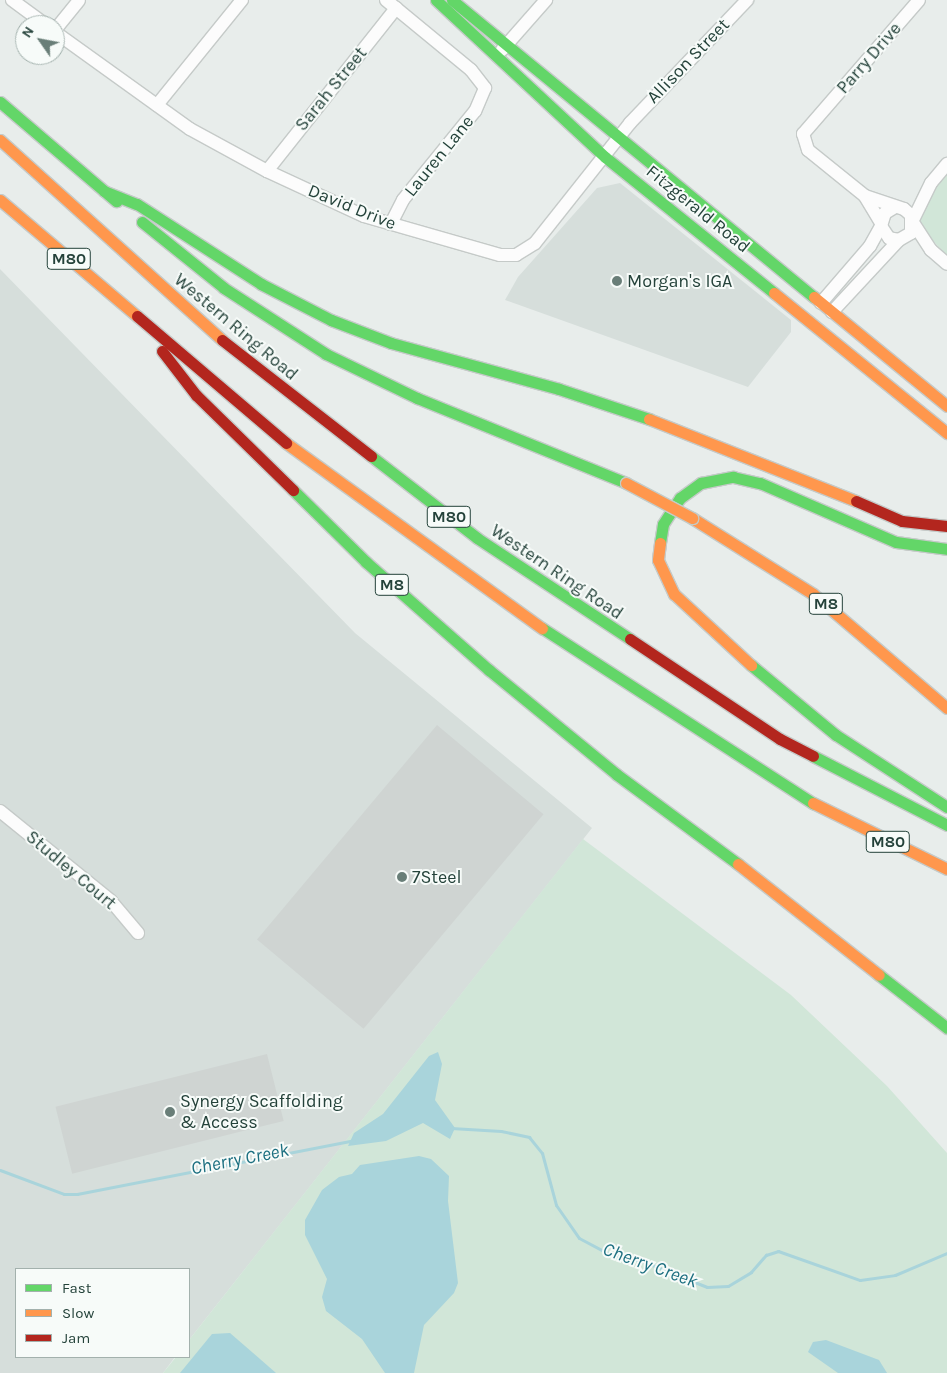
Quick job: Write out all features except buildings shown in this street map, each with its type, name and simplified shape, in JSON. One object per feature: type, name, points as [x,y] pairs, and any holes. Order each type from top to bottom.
[{"type":"main road","name":"Fitzgerald Road","points":[[436,0],[513,75],[604,157],[947,434]]},
{"type":"main road","name":"Fitzgerald Road","points":[[452,0],[947,406]]},
{"type":"main road","points":[[0,102],[104,191],[138,204],[261,284],[331,320],[391,343],[603,403],[848,497],[902,521],[932,527],[947,526]]},
{"type":"main road","name":"Western Ring Road","points":[[0,140],[211,331],[477,538],[780,739],[906,808],[947,825]]},
{"type":"main road","name":"M8","points":[[104,191],[218,283],[326,354],[417,398],[626,483],[692,518],[813,594],[947,708]]},
{"type":"main road","name":"M80","points":[[0,200],[138,320],[290,446],[412,539],[607,672],[830,814],[947,868]]},
{"type":"main road","points":[[806,319],[821,303]]},
{"type":"main road","points":[[817,328],[832,312]]},
{"type":"main road","name":"M8","points":[[138,320],[196,395],[366,562],[489,670],[616,774],[767,886],[947,1028]]},
{"type":"main road","points":[[947,549],[896,542],[760,483],[732,477],[701,483],[680,498],[663,524],[658,560],[674,594],[750,664],[836,735],[947,807]]},
{"type":"main road","points":[[848,497],[913,513],[947,513]]},
{"type":"main road","points":[[830,814],[886,851],[947,884]]},
{"type":"street","points":[[12,0],[32,15]]},
{"type":"street","points":[[65,18],[79,0]]},
{"type":"street","points":[[157,105],[242,0]]},
{"type":"street","points":[[386,0],[396,8]]},
{"type":"street","points":[[513,75],[502,58],[505,43],[524,26],[546,0]]},
{"type":"street","name":"Allison Street","points":[[630,123],[747,0]]},
{"type":"street","name":"Parry Drive","points":[[865,196],[824,162],[807,141],[819,116],[919,0]]},
{"type":"street","name":"Lauren Lane","points":[[391,224],[403,200],[475,111],[485,88],[471,70],[396,8]]},
{"type":"street","name":"Sarah Street","points":[[267,171],[396,8]]},
{"type":"street","points":[[522,57],[524,26]]},
{"type":"street","name":"David Drive","points":[[65,38],[190,128],[267,171],[391,224],[500,255],[516,255],[535,243],[630,123]]},
{"type":"street","points":[[821,303],[870,246],[885,212],[897,208],[931,183],[947,164]]},
{"type":"street","points":[[832,312],[900,240],[911,232],[913,222],[931,183]]},
{"type":"street","points":[[865,196],[908,212],[931,250],[947,264]]},
{"type":"street","points":[[865,196],[889,238],[931,250]]},
{"type":"street","name":"Studley Court","points":[[0,811],[111,901],[138,934]]},
{"type":"shaded area","points":[[620,183],[791,320],[791,332],[748,387],[505,300],[518,277],[597,188]]},
{"type":"shaded area","points":[[0,269],[355,633],[592,828],[190,1339],[190,1268],[15,1268],[15,1358],[174,1358],[163,1373],[0,1373]]},
{"type":"green space","points":[[947,172],[947,257],[919,224],[922,203]]},
{"type":"green space","points":[[583,839],[791,995],[887,1086],[947,1153],[947,1373],[163,1373],[175,1358],[190,1358],[190,1339]]},
{"type":"water","points":[[438,1052],[442,1064],[435,1100],[455,1128],[450,1139],[423,1123],[386,1141],[348,1146],[354,1133],[383,1114],[429,1056]]},
{"type":"water","points":[[419,1156],[431,1159],[449,1176],[448,1201],[458,1283],[454,1293],[424,1325],[414,1373],[385,1373],[362,1339],[326,1311],[322,1297],[327,1279],[305,1235],[305,1220],[322,1190],[339,1177],[352,1174],[360,1165]]},
{"type":"water","points":[[230,1333],[276,1373],[180,1373],[212,1334]]},
{"type":"water","points":[[826,1340],[879,1360],[887,1373],[838,1373],[808,1352],[813,1342]]},
{"type":"waterway","name":"Cherry Creek","points":[[451,1128],[501,1131],[529,1137],[542,1153],[556,1205],[579,1238],[611,1255],[642,1261],[707,1287],[728,1286],[751,1272],[766,1255],[778,1251],[860,1280],[895,1275],[947,1253]]},
{"type":"waterway","name":"Cherry Creek","points":[[0,1170],[64,1194],[77,1194],[354,1140]]},
{"type":"traffic: fast","points":[[436,0],[605,157],[774,293]]},
{"type":"traffic: fast","points":[[452,0],[814,297]]},
{"type":"traffic: fast","points":[[0,102],[116,201]]},
{"type":"traffic: fast","points":[[104,191],[137,204],[261,284],[331,320],[391,343],[559,389],[649,419]]},
{"type":"traffic: fast","points":[[142,222],[224,288],[326,354],[417,398],[626,483]]},
{"type":"traffic: fast","points":[[371,456],[477,538],[630,639]]},
{"type":"traffic: fast","points":[[660,543],[663,524],[680,498],[701,483],[733,477],[760,483],[896,542],[947,549]]},
{"type":"traffic: fast","points":[[293,490],[366,562],[489,670],[616,774],[738,864]]},
{"type":"traffic: fast","points":[[542,628],[813,803]]},
{"type":"traffic: fast","points":[[751,665],[836,735],[947,807]]},
{"type":"traffic: fast","points":[[813,756],[947,825]]},
{"type":"traffic: fast","points":[[879,975],[947,1028]]},
{"type":"traffic: slow","points":[[0,140],[222,340]]},
{"type":"traffic: slow","points":[[0,200],[137,316]]},
{"type":"traffic: slow","points":[[774,293],[947,433]]},
{"type":"traffic: slow","points":[[814,297],[947,406]]},
{"type":"traffic: slow","points":[[649,419],[856,501]]},
{"type":"traffic: slow","points":[[286,443],[542,628]]},
{"type":"traffic: slow","points":[[626,483],[692,518]]},
{"type":"traffic: slow","points":[[692,518],[813,594],[947,708]]},
{"type":"traffic: slow","points":[[660,543],[658,560],[674,594],[751,665]]},
{"type":"traffic: slow","points":[[813,803],[947,869]]},
{"type":"traffic: slow","points":[[738,864],[879,975]]},
{"type":"traffic: jam","points":[[137,316],[286,443]]},
{"type":"traffic: jam","points":[[222,340],[371,456]]},
{"type":"traffic: jam","points":[[162,351],[196,395],[293,490]]},
{"type":"traffic: jam","points":[[856,501],[902,521],[947,526]]},
{"type":"traffic: jam","points":[[630,639],[780,739],[813,756]]},
{"type":"place","name":"Morgan's IGA","points":[[617,281]]},
{"type":"place","name":"7Steel","points":[[402,877]]},
{"type":"place","name":"Synergy Scaffolding & Access","points":[[170,1112]]}]
